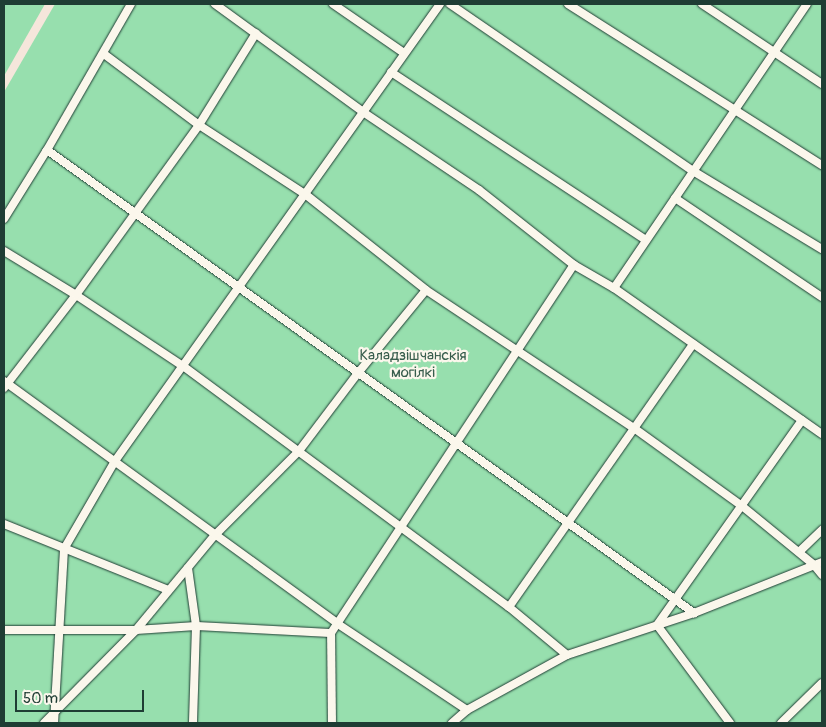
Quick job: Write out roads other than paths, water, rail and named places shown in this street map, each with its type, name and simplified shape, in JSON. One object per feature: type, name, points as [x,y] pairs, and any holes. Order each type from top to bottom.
[{"type":"lane","points":[[4,219],[104,54],[131,4]]},
{"type":"lane","points":[[215,4],[363,112],[479,190],[574,265],[614,288],[822,434]]},
{"type":"lane","points":[[332,4],[404,53]]},
{"type":"lane","points":[[54,723],[64,548],[115,461],[440,4]]},
{"type":"lane","points":[[450,4],[693,171],[822,249]]},
{"type":"lane","points":[[568,4],[822,165]]},
{"type":"lane","points":[[702,4],[822,84]]},
{"type":"lane","points":[[614,288],[807,4]]},
{"type":"lane","points":[[256,33],[199,124],[76,295],[5,384],[115,461],[215,536],[338,624],[467,710]]},
{"type":"lane","points":[[104,54],[199,124],[305,194],[426,290],[634,428],[742,506],[799,552],[818,564],[822,574]]},
{"type":"lane","points":[[391,72],[646,240]]},
{"type":"lane","points":[[47,150],[694,613]]},
{"type":"lane","points":[[675,198],[822,297]]},
{"type":"lane","points":[[4,251],[76,295],[183,366],[509,607],[567,655]]},
{"type":"lane","points":[[332,723],[331,633],[574,265]]},
{"type":"lane","points":[[44,723],[136,630],[215,536],[299,451],[358,372],[426,290]]},
{"type":"lane","points":[[509,607],[693,344]]},
{"type":"lane","points":[[657,625],[802,420]]},
{"type":"lane","points":[[4,524],[168,590]]},
{"type":"lane","points":[[799,552],[822,530]]},
{"type":"lane","points":[[452,723],[467,710],[567,655],[694,613],[818,564]]},
{"type":"lane","points":[[188,568],[196,626],[193,723]]},
{"type":"lane","points":[[657,625],[730,723]]},
{"type":"lane","points":[[4,630],[136,630],[196,626],[331,633]]},
{"type":"lane","points":[[781,723],[822,683]]},
{"type":"park label","name":"Каладзішчанскія могілкі","points":[[413,364]]}]
